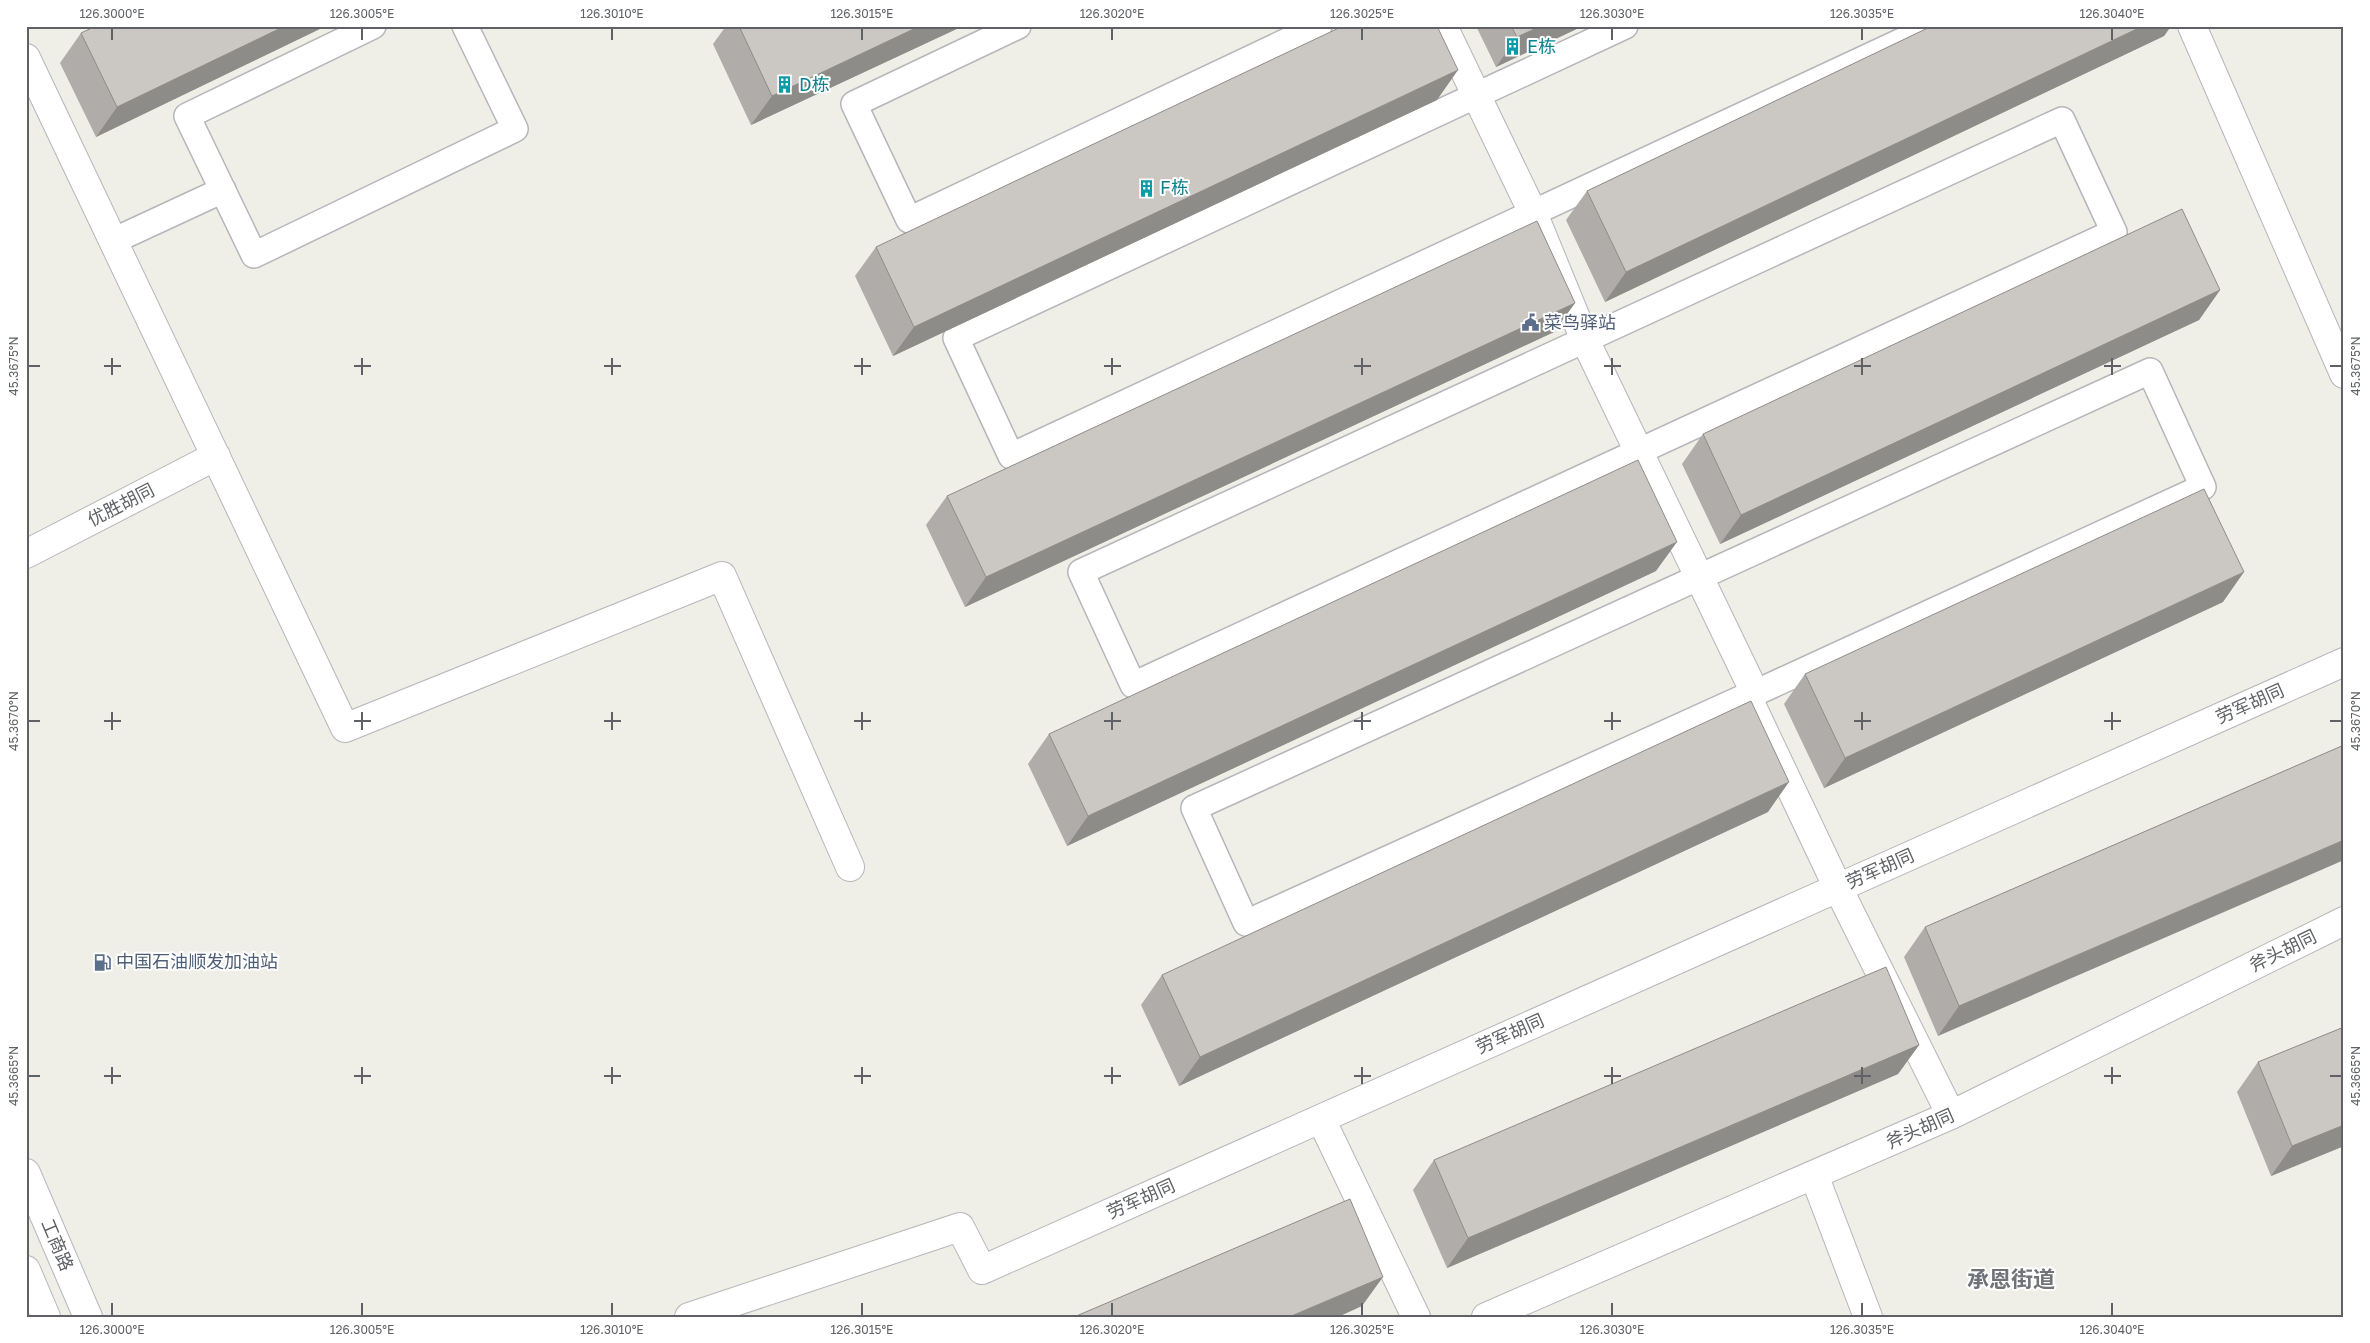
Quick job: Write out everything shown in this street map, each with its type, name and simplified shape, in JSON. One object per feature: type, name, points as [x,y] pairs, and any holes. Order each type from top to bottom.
[{"type":"street","points":[[1443,26],[1533,213],[1585,340],[1699,577],[1838,888],[1951,1116]]},
{"type":"street","points":[[2192,26],[2344,374]]},
{"type":"street","points":[[26,58],[345,728],[722,576],[850,867]]},
{"type":"street","name":"优胜胡同","points":[[26,554],[216,456]]},
{"type":"street","name":"劳军胡同","points":[[689,1317],[960,1227],[982,1270],[2344,662]]},
{"type":"street","name":"斧头胡同","points":[[1486,1317],[1951,1116],[2344,921]]},
{"type":"street","points":[[1321,1119],[1416,1317]]},
{"type":"street","name":"工商路","points":[[26,1173],[88,1317]]},
{"type":"street","points":[[1814,1175],[1868,1317]]},
{"type":"street","points":[[26,1270],[46,1317]]},
{"type":"lane","points":[[373,26],[187,116],[254,255],[515,130],[465,26]]},
{"type":"lane","points":[[1018,26],[854,104],[909,220],[1319,26]]},
{"type":"lane","points":[[1625,26],[956,338],[1011,456],[1934,26]]},
{"type":"lane","points":[[2062,120],[2114,232],[1133,685],[1081,572],[1585,340],[2062,120]]},
{"type":"lane","points":[[113,241],[223,190]]},
{"type":"lane","points":[[2150,371],[2203,487],[1246,922],[1194,808],[1699,577],[2150,371]]},
{"type":"building","points":[[96,26],[285,26],[117,107],[81,33]]},
{"type":"building","points":[[739,26],[920,26],[772,96]]},
{"type":"building","name":"F栋","points":[[1343,26],[1437,26],[1458,70],[914,327],[876,247]]},
{"type":"building","points":[[1511,26],[1541,26],[1517,37]]},
{"type":"building","points":[[1932,26],[2143,26],[1626,272],[1587,191]]},
{"type":"building","points":[[2182,209],[2220,290],[1741,515],[1703,434]]},
{"type":"building","points":[[1537,221],[1575,303],[986,577],[947,496]]},
{"type":"building","points":[[1638,460],[1677,542],[1088,816],[1049,734]]},
{"type":"building","points":[[2204,489],[2244,572],[1845,758],[1805,674]]},
{"type":"building","points":[[1751,701],[1789,782],[1200,1057],[1162,975]]},
{"type":"building","points":[[2344,745],[2344,840],[1959,1006],[1925,927]]},
{"type":"building","points":[[1886,967],[1919,1045],[1468,1238],[1434,1160]]},
{"type":"building","points":[[2344,1027],[2344,1125],[2292,1146],[2258,1062]]},
{"type":"building","points":[[1350,1199],[1383,1277],[1289,1317],[1074,1317]]},
{"type":"place","name":"E栋","points":[[1513,47]]},
{"type":"place","name":"D栋","points":[[785,85]]},
{"type":"place","name":"F栋","points":[[1146,188]]},
{"type":"place","name":"菜鸟驿站","points":[[1530,323]]},
{"type":"place","name":"中国石油顺发加油站","points":[[102,962]]},
{"type":"district","name":"承恩街道","points":[[2011,1279]]}]
